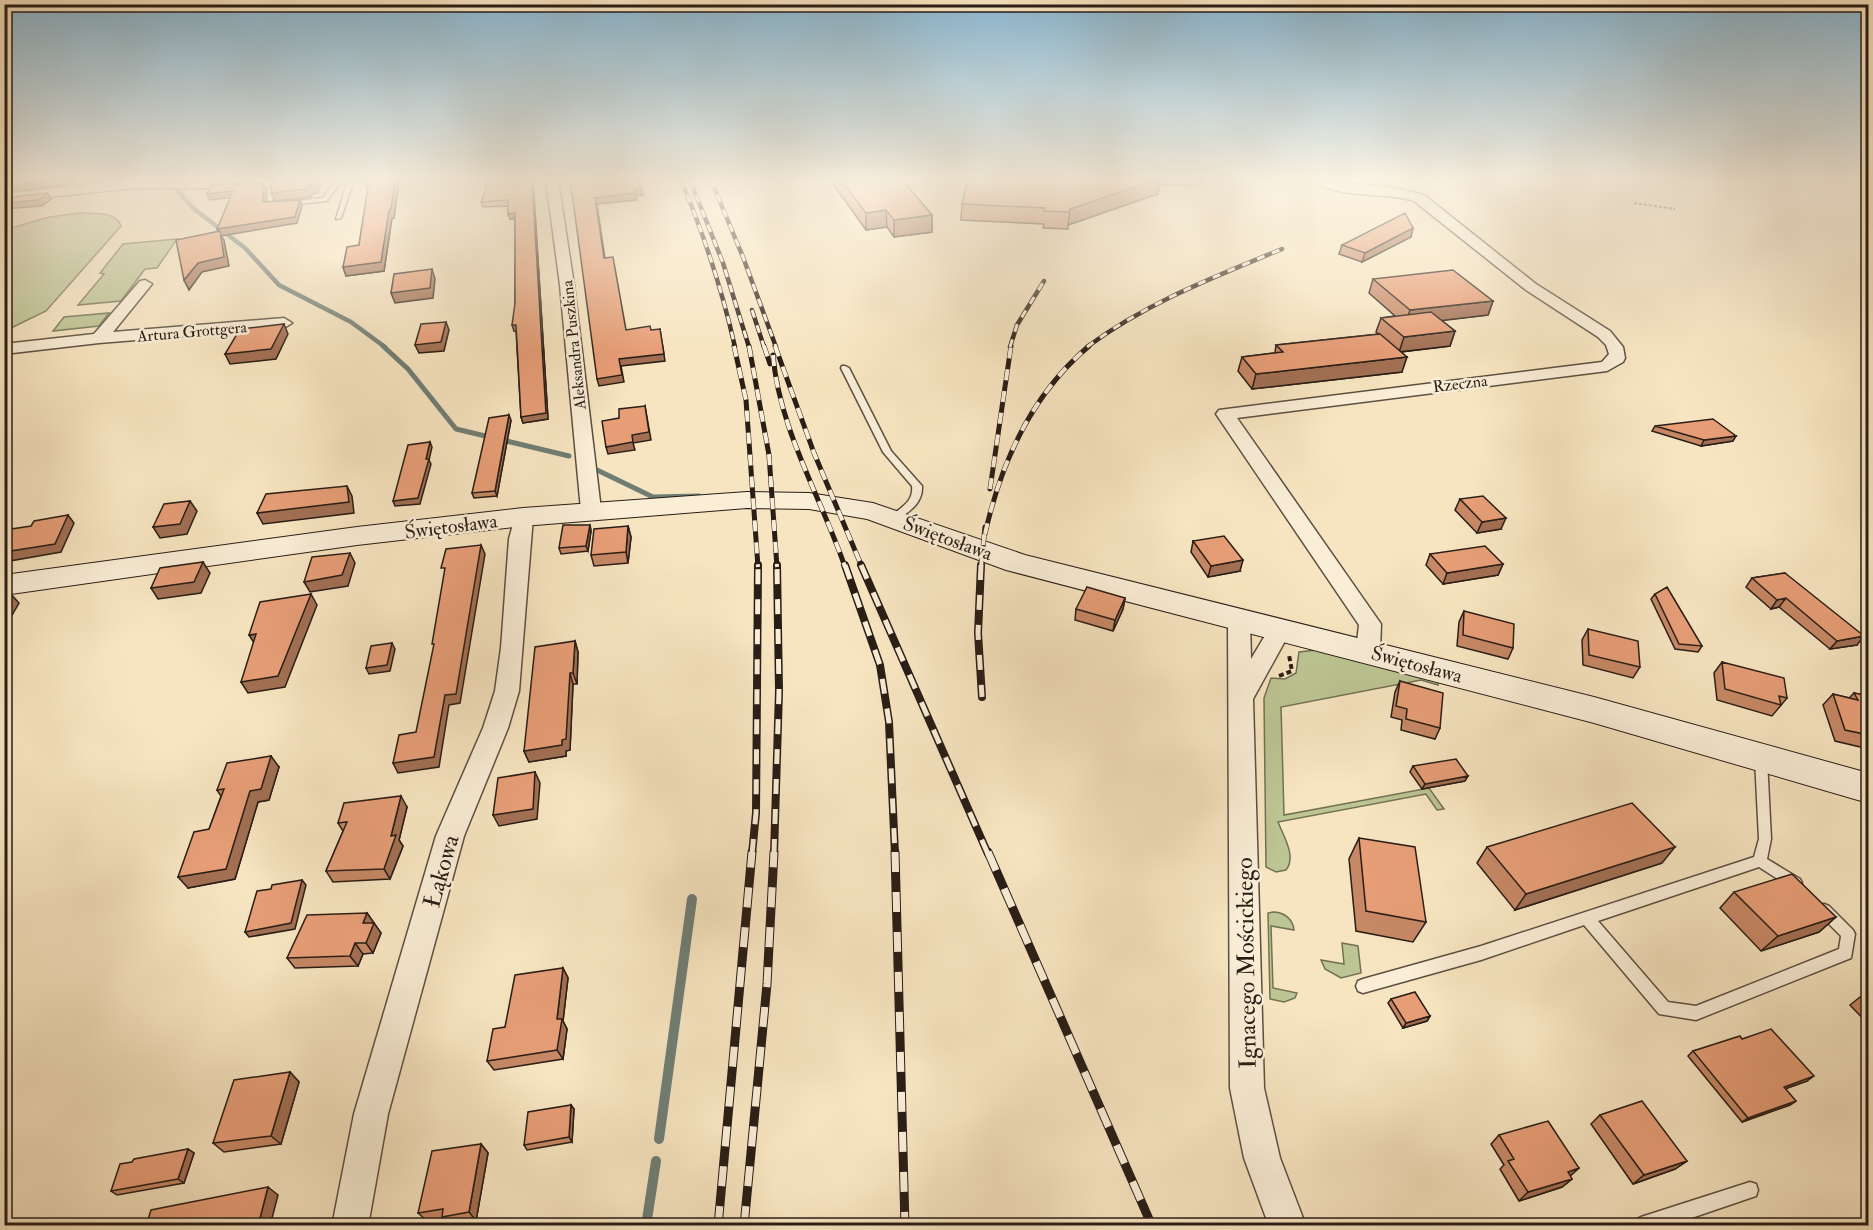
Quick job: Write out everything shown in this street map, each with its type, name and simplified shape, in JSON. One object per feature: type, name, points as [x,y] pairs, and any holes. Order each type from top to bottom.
[{"type":"street","name":"Aleksandra Puszkina","points":[[560,237],[591,510]]},
{"type":"street","name":"Rzeczna","points":[[1368,651],[1370,624],[1225,414],[1607,366],[1617,358],[1617,350],[1613,342],[1604,334],[1531,287],[1469,237]]},
{"type":"street","name":"Artura Grottgera","points":[[99,338],[145,284]]},
{"type":"street","name":"Artura Grottgera","points":[[4,349],[99,338],[284,323]]},
{"type":"street","name":"Świętosława","points":[[4,585],[357,536],[591,510],[786,500],[837,505],[894,518],[950,542],[1014,562],[1368,651],[1761,756],[1869,788]]},
{"type":"street","name":"Łąkowa","points":[[350,1226],[371,1114],[450,836],[498,722],[507,692],[523,518]]},
{"type":"street","name":"Ignacego Mościckiego","points":[[1239,620],[1248,1088],[1262,1158],[1288,1226]]},
{"type":"street","points":[[1242,694],[1280,630]]},
{"type":"lane","points":[[845,368],[887,452],[918,486],[919,493],[915,501],[894,518]]},
{"type":"lane","points":[[1760,861],[1766,839],[1761,756]]},
{"type":"lane","points":[[1587,918],[1664,1009],[1696,1013],[1845,953],[1848,934],[1800,886],[1760,861]]},
{"type":"lane","points":[[1363,986],[1480,953],[1760,861]]},
{"type":"lane","points":[[1641,1226],[1750,1190]]},
{"type":"green space","points":[[5,237],[111,237],[46,311],[5,331]]},
{"type":"green space","points":[[177,239],[157,268],[145,269],[121,301],[78,305],[104,274],[100,273],[123,244]]},
{"type":"green space","points":[[109,313],[99,326],[53,331],[64,317]]},
{"type":"green space","points":[[1316,650],[1439,677],[1438,685],[1421,680],[1281,707],[1284,815],[1429,788],[1444,809],[1437,810],[1426,794],[1278,822],[1288,846],[1290,859],[1286,870],[1276,872],[1266,867],[1264,698],[1271,678],[1285,679],[1296,673],[1299,652]]},
{"type":"green space","points":[[1273,912],[1287,917],[1294,930],[1271,926],[1273,988],[1297,993],[1295,998],[1284,1002],[1270,999],[1268,913]]},
{"type":"green space","points":[[1342,943],[1358,946],[1361,973],[1341,978],[1325,969],[1321,960],[1344,964]]},
{"type":"building","points":[[189,237],[221,237],[224,257],[198,263],[184,280],[176,240]]},
{"type":"building","points":[[360,237],[385,237],[381,262],[343,267],[347,247],[359,245]]},
{"type":"building","points":[[515,237],[535,237],[546,413],[521,417],[516,325],[512,325],[515,303]]},
{"type":"building","points":[[578,237],[601,237],[604,258],[613,257],[626,330],[650,326],[651,330],[660,329],[664,354],[619,359],[622,375],[597,379]]},
{"type":"building","points":[[1357,237],[1395,237],[1365,253],[1342,245]]},
{"type":"building","points":[[432,269],[430,288],[391,293],[394,274]]},
{"type":"building","points":[[1453,270],[1493,301],[1410,310],[1373,279]]},
{"type":"building","points":[[1431,312],[1455,331],[1404,337],[1381,318]]},
{"type":"building","points":[[446,322],[441,342],[415,345],[421,324]]},
{"type":"building","points":[[284,324],[271,349],[225,354],[240,329]]},
{"type":"building","points":[[1380,334],[1407,357],[1256,374],[1242,357],[1283,352],[1276,345]]},
{"type":"building","points":[[645,406],[649,432],[632,435],[633,442],[606,447],[602,421],[619,418],[619,409]]},
{"type":"building","points":[[509,415],[495,491],[472,493],[489,418]]},
{"type":"building","points":[[1713,419],[1736,436],[1704,440],[1655,426]]},
{"type":"building","points":[[430,442],[426,459],[429,459],[418,498],[393,501],[408,445]]},
{"type":"building","points":[[347,486],[349,502],[257,513],[266,494]]},
{"type":"building","points":[[1483,496],[1506,518],[1482,522],[1460,499]]},
{"type":"building","points":[[190,501],[180,524],[153,527],[164,504]]},
{"type":"building","points":[[68,515],[55,544],[4,552],[5,530],[31,526],[34,521]]},
{"type":"building","points":[[563,525],[590,525],[586,546],[559,548]]},
{"type":"building","points":[[628,526],[626,552],[591,555],[594,529]]},
{"type":"building","points":[[1224,536],[1243,560],[1211,566],[1193,541]]},
{"type":"building","points":[[481,545],[456,694],[445,695],[434,757],[393,763],[399,735],[416,732],[434,644],[432,644],[445,568],[441,568],[446,549]]},
{"type":"building","points":[[1485,546],[1503,564],[1447,573],[1430,554]]},
{"type":"building","points":[[350,553],[342,575],[304,582],[312,557]]},
{"type":"building","points":[[203,562],[194,582],[151,588],[160,568]]},
{"type":"building","points":[[1785,573],[1864,636],[1837,641],[1786,598],[1777,600],[1752,578]]},
{"type":"building","points":[[1087,587],[1125,598],[1115,620],[1076,609]]},
{"type":"building","points":[[1667,587],[1702,646],[1679,644],[1655,594]]},
{"type":"building","points":[[4,593],[10,593],[4,602]]},
{"type":"building","points":[[311,594],[278,676],[241,682],[256,634],[249,635],[260,602]]},
{"type":"building","points":[[1464,611],[1514,624],[1513,648],[1463,635]]},
{"type":"building","points":[[1588,629],[1638,641],[1640,667],[1589,655]]},
{"type":"building","points":[[575,641],[573,673],[570,673],[566,739],[562,740],[562,745],[524,751],[535,647]]},
{"type":"building","points":[[392,643],[387,665],[366,668],[371,646]]},
{"type":"building","points":[[1722,662],[1784,678],[1787,698],[1779,696],[1781,705],[1725,689]]},
{"type":"building","points":[[1400,681],[1443,693],[1440,728],[1406,719],[1407,709],[1396,706]]},
{"type":"building","points":[[1854,693],[1869,696],[1869,735],[1845,730],[1833,694],[1858,700]]},
{"type":"building","points":[[271,756],[261,789],[250,791],[226,869],[178,877],[194,832],[209,829],[224,789],[217,790],[227,763]]},
{"type":"building","points":[[1456,759],[1468,776],[1425,784],[1413,766]]},
{"type":"building","points":[[535,772],[533,809],[493,815],[498,778]]},
{"type":"building","points":[[401,796],[391,836],[396,835],[384,869],[326,871],[347,822],[338,823],[344,803]]},
{"type":"building","points":[[1632,803],[1675,847],[1526,894],[1487,847]]},
{"type":"building","points":[[1359,838],[1415,847],[1426,922],[1366,911]]},
{"type":"building","points":[[1792,874],[1836,917],[1778,936],[1734,892]]},
{"type":"building","points":[[302,880],[291,923],[245,932],[257,891],[271,889],[272,885]]},
{"type":"building","points":[[367,913],[363,923],[374,923],[366,943],[355,943],[350,956],[287,958],[307,915]]},
{"type":"building","points":[[563,968],[557,1019],[562,1019],[557,1050],[487,1061],[493,1029],[505,1027],[515,975]]},
{"type":"building","points":[[1415,992],[1430,1016],[1406,1023],[1391,999]]},
{"type":"building","points":[[1771,1029],[1814,1076],[1784,1087],[1796,1101],[1748,1118],[1693,1051]]},
{"type":"building","points":[[290,1072],[271,1136],[213,1143],[234,1080]]},
{"type":"building","points":[[1642,1101],[1687,1161],[1644,1175],[1600,1115]]},
{"type":"building","points":[[571,1105],[569,1137],[524,1145],[528,1112]]},
{"type":"building","points":[[1548,1121],[1579,1168],[1568,1172],[1572,1179],[1528,1192],[1508,1161],[1514,1159],[1499,1135]]},
{"type":"building","points":[[481,1144],[469,1212],[442,1217],[443,1209],[418,1213],[432,1151]]},
{"type":"building","points":[[188,1149],[178,1179],[111,1191],[120,1164],[132,1162],[134,1159]]},
{"type":"building","points":[[268,1187],[258,1226],[146,1226],[151,1210]]},
{"type":"waterway","points":[[231,237],[245,248],[279,285],[351,322],[385,347]]},
{"type":"waterway","points":[[383,346],[408,369],[456,429],[569,456]]},
{"type":"waterway","points":[[597,470],[653,497],[699,496]]},
{"type":"waterway","points":[[659,1139],[692,899]]},
{"type":"waterway","points":[[646,1226],[656,1161]]},
{"type":"railway","points":[[703,237],[735,347]]},
{"type":"railway","points":[[713,237],[749,347]]},
{"type":"railway","points":[[735,237],[776,347]]},
{"type":"railway","points":[[1087,347],[1157,304],[1282,249]]},
{"type":"railway","points":[[1010,347],[1017,325],[1044,281]]},
{"type":"railway","points":[[752,310],[764,347]]},
{"type":"railway","points":[[734,346],[746,400],[758,567]]},
{"type":"railway","points":[[749,346],[769,455],[777,567]]},
{"type":"railway","points":[[764,346],[770,364]]},
{"type":"railway","points":[[775,346],[814,453],[862,567]]},
{"type":"railway","points":[[990,489],[1011,346]]},
{"type":"railway","points":[[985,534],[1000,481],[1022,431],[1051,386],[1089,346]]},
{"type":"railway","points":[[773,355],[783,410],[845,567]]},
{"type":"railway","points":[[981,567],[985,527]]},
{"type":"railway","points":[[774,854],[779,691],[777,565]]},
{"type":"railway","points":[[845,565],[880,665],[889,722],[895,854]]},
{"type":"railway","points":[[861,565],[988,854]]},
{"type":"railway","points":[[981,565],[978,633],[982,697]]},
{"type":"railway","points":[[752,854],[756,813],[758,567]]},
{"type":"railway","points":[[718,1226],[752,852]]},
{"type":"railway","points":[[744,1226],[767,984],[774,852]]},
{"type":"railway","points":[[895,852],[905,1226]]},
{"type":"railway","points":[[988,852],[1152,1226]]}]
